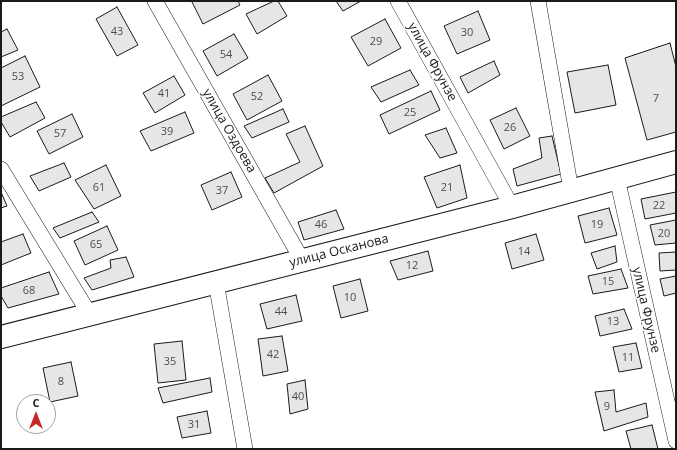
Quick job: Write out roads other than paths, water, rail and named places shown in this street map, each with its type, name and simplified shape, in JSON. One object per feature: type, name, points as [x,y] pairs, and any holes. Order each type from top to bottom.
[{"type":"main road","name":"улица Осканова","points":[[1,337],[512,207],[676,162]]},
{"type":"street","name":"улица Оздоева","points":[[155,1],[302,260]]},
{"type":"street","name":"улица Фрунзе","points":[[398,1],[512,207]]},
{"type":"street","points":[[538,1],[571,190]]},
{"type":"street","points":[[1,169],[90,315]]},
{"type":"street","name":"улица Фрунзе","points":[[617,178],[676,441]]},
{"type":"street","points":[[216,282],[245,449]]}]
